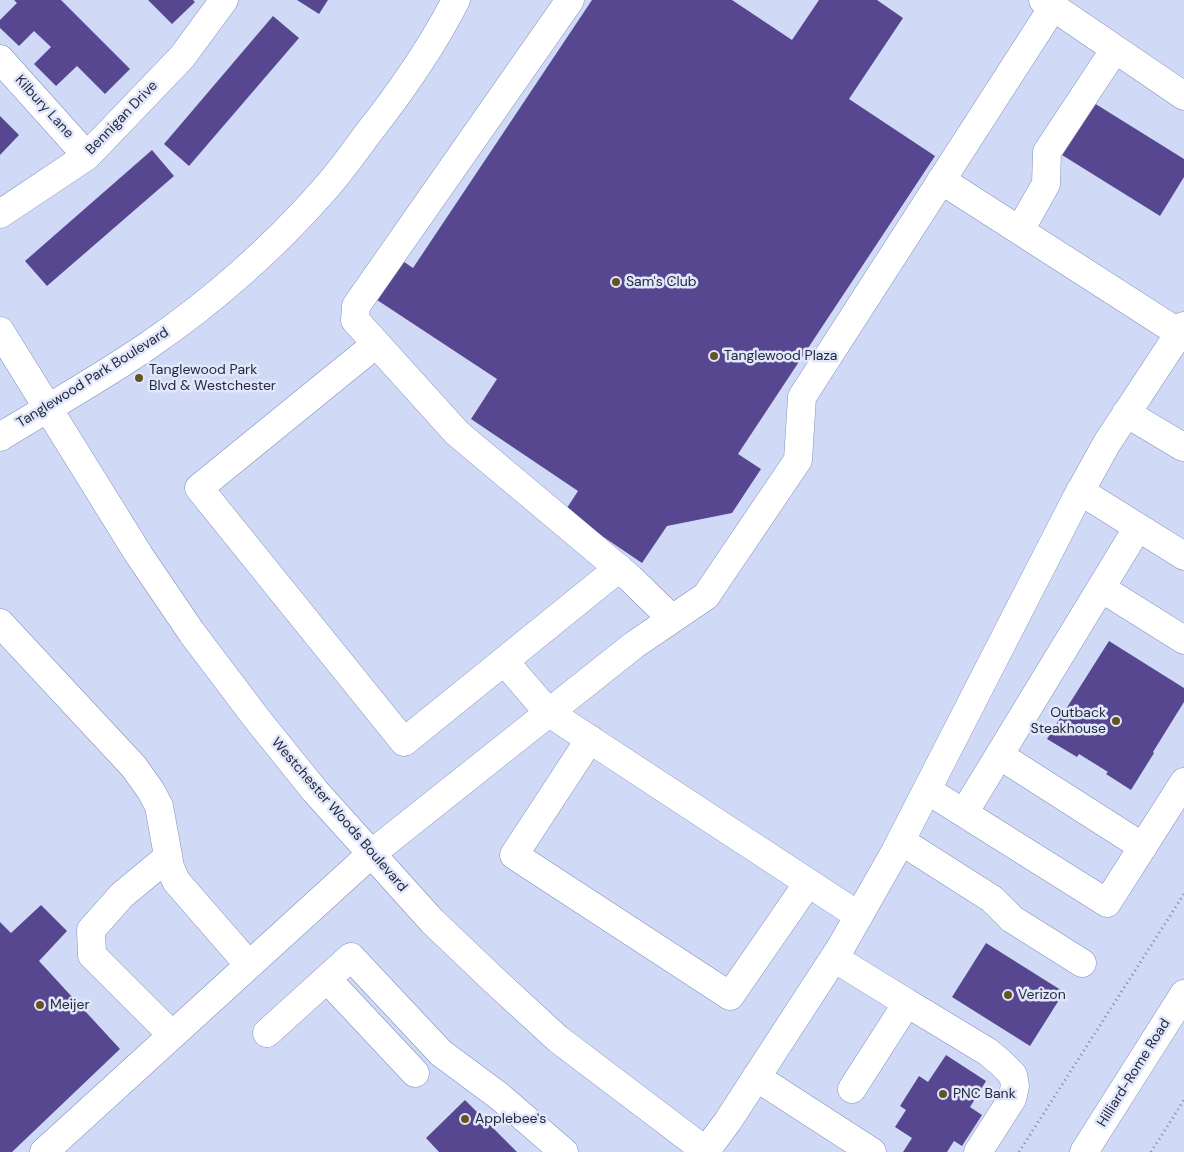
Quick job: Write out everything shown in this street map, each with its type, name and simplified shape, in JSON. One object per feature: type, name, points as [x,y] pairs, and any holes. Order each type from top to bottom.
[{"type":"street","name":"Bennigan Drive","points":[[0,214],[87,156],[182,57],[224,0]]},
{"type":"street","name":"Tanglewood Park Boulevard","points":[[0,437],[149,345],[212,298],[279,237],[325,189],[386,110],[416,69],[456,0]]},
{"type":"street","points":[[570,0],[356,306],[355,320],[457,433],[619,568],[672,619]]},
{"type":"street","points":[[44,1152],[370,854],[634,644],[706,596],[798,460],[802,397],[941,180],[1048,3],[1184,96]]},
{"type":"street","points":[[1020,230],[1046,184],[1047,152],[1115,49]]},
{"type":"street","name":"Kilbury Lane","points":[[0,59],[87,156]]},
{"type":"street","points":[[706,1152],[834,958],[859,916],[901,841],[1080,491],[1126,413],[1182,330],[941,180]]},
{"type":"street","name":"Westchester Woods Boulevard","points":[[0,331],[139,555],[192,633],[315,791],[432,921],[558,1039],[706,1152]]},
{"type":"street","points":[[376,344],[199,488],[404,742],[619,568]]},
{"type":"street","points":[[1126,413],[1184,446]]},
{"type":"street","points":[[1080,491],[1184,556]]},
{"type":"street","points":[[964,813],[1138,527]]},
{"type":"street","points":[[1101,588],[1184,640]]},
{"type":"street","points":[[0,623],[134,767],[159,806],[170,867],[176,881],[249,965]]},
{"type":"street","points":[[504,661],[548,712],[859,916]]},
{"type":"street","points":[[590,739],[514,855],[522,861],[730,996],[808,883]]},
{"type":"street","points":[[999,755],[1143,846]]},
{"type":"street","points":[[927,790],[1107,903],[1184,782]]},
{"type":"street","points":[[901,841],[992,899],[1012,919],[1082,963]]},
{"type":"street","points":[[168,857],[122,895],[91,930],[92,955],[172,1035]]},
{"type":"street","points":[[267,1033],[351,957],[441,1053],[499,1096],[564,1152]]},
{"type":"street","points":[[834,958],[988,1052],[1012,1075],[1015,1086],[1012,1100],[978,1152]]},
{"type":"street","points":[[326,979],[415,1074]]},
{"type":"street","name":"Hilliard-Rome Road","points":[[1084,1152],[1184,994]]},
{"type":"street","points":[[852,1088],[907,1003]]},
{"type":"street","points":[[756,1078],[872,1152]]},
{"type":"path","points":[[1019,1152],[1184,894]]},
{"type":"path","points":[[1151,1152],[1184,1100]]},
{"type":"building","points":[[14,0],[61,0],[130,69],[105,94],[77,66],[56,86],[34,64],[51,47],[34,31],[19,46],[0,28],[0,20],[17,3]]},
{"type":"building","points":[[148,0],[193,0],[195,2],[172,24]]},
{"type":"building","points":[[297,0],[328,0],[319,14]]},
{"type":"building","name":"Sam's Club","points":[[592,0],[732,0],[792,40],[819,0],[877,0],[903,18],[849,99],[935,156],[738,454],[761,469],[732,513],[667,526],[642,563],[565,511],[578,491],[471,419],[497,379],[371,296],[397,257],[413,268]]},
{"type":"building","points":[[273,16],[299,38],[189,166],[164,144]]},
{"type":"building","points":[[1094,103],[1184,159],[1184,177],[1160,216],[1062,155]]},
{"type":"building","points":[[0,116],[19,135],[0,155]]},
{"type":"building","points":[[152,150],[174,176],[47,286],[25,261]]},
{"type":"building","name":"Outback Steakhouse","points":[[1109,641],[1184,688],[1184,702],[1131,790],[1106,774],[1108,772],[1079,754],[1077,757],[1047,739]]},
{"type":"building","name":"Meijer","points":[[41,905],[67,931],[39,961],[120,1049],[12,1152],[0,1152],[0,922],[11,933]]},
{"type":"building","name":"Verizon","points":[[986,943],[1064,992],[1030,1046],[952,997]]},
{"type":"building","name":"PNC Bank","points":[[946,1055],[986,1081],[970,1107],[982,1115],[962,1146],[954,1141],[947,1152],[903,1152],[912,1138],[895,1127],[906,1110],[900,1106],[919,1076],[928,1082]]},
{"type":"building","name":"Applebee's","points":[[465,1100],[517,1152],[439,1152],[426,1138]]},
{"type":"place","name":"Sam's Club","points":[[616,282]]},
{"type":"place","name":"Tanglewood Plaza","points":[[714,356]]},
{"type":"place","name":"Tanglewood Park Blvd & Westchester","points":[[139,378]]},
{"type":"place","name":"Outback Steakhouse","points":[[1116,721]]},
{"type":"place","name":"Verizon","points":[[1008,995]]},
{"type":"place","name":"Meijer","points":[[40,1005]]},
{"type":"place","name":"PNC Bank","points":[[943,1094]]},
{"type":"place","name":"Applebee's","points":[[465,1119]]}]
